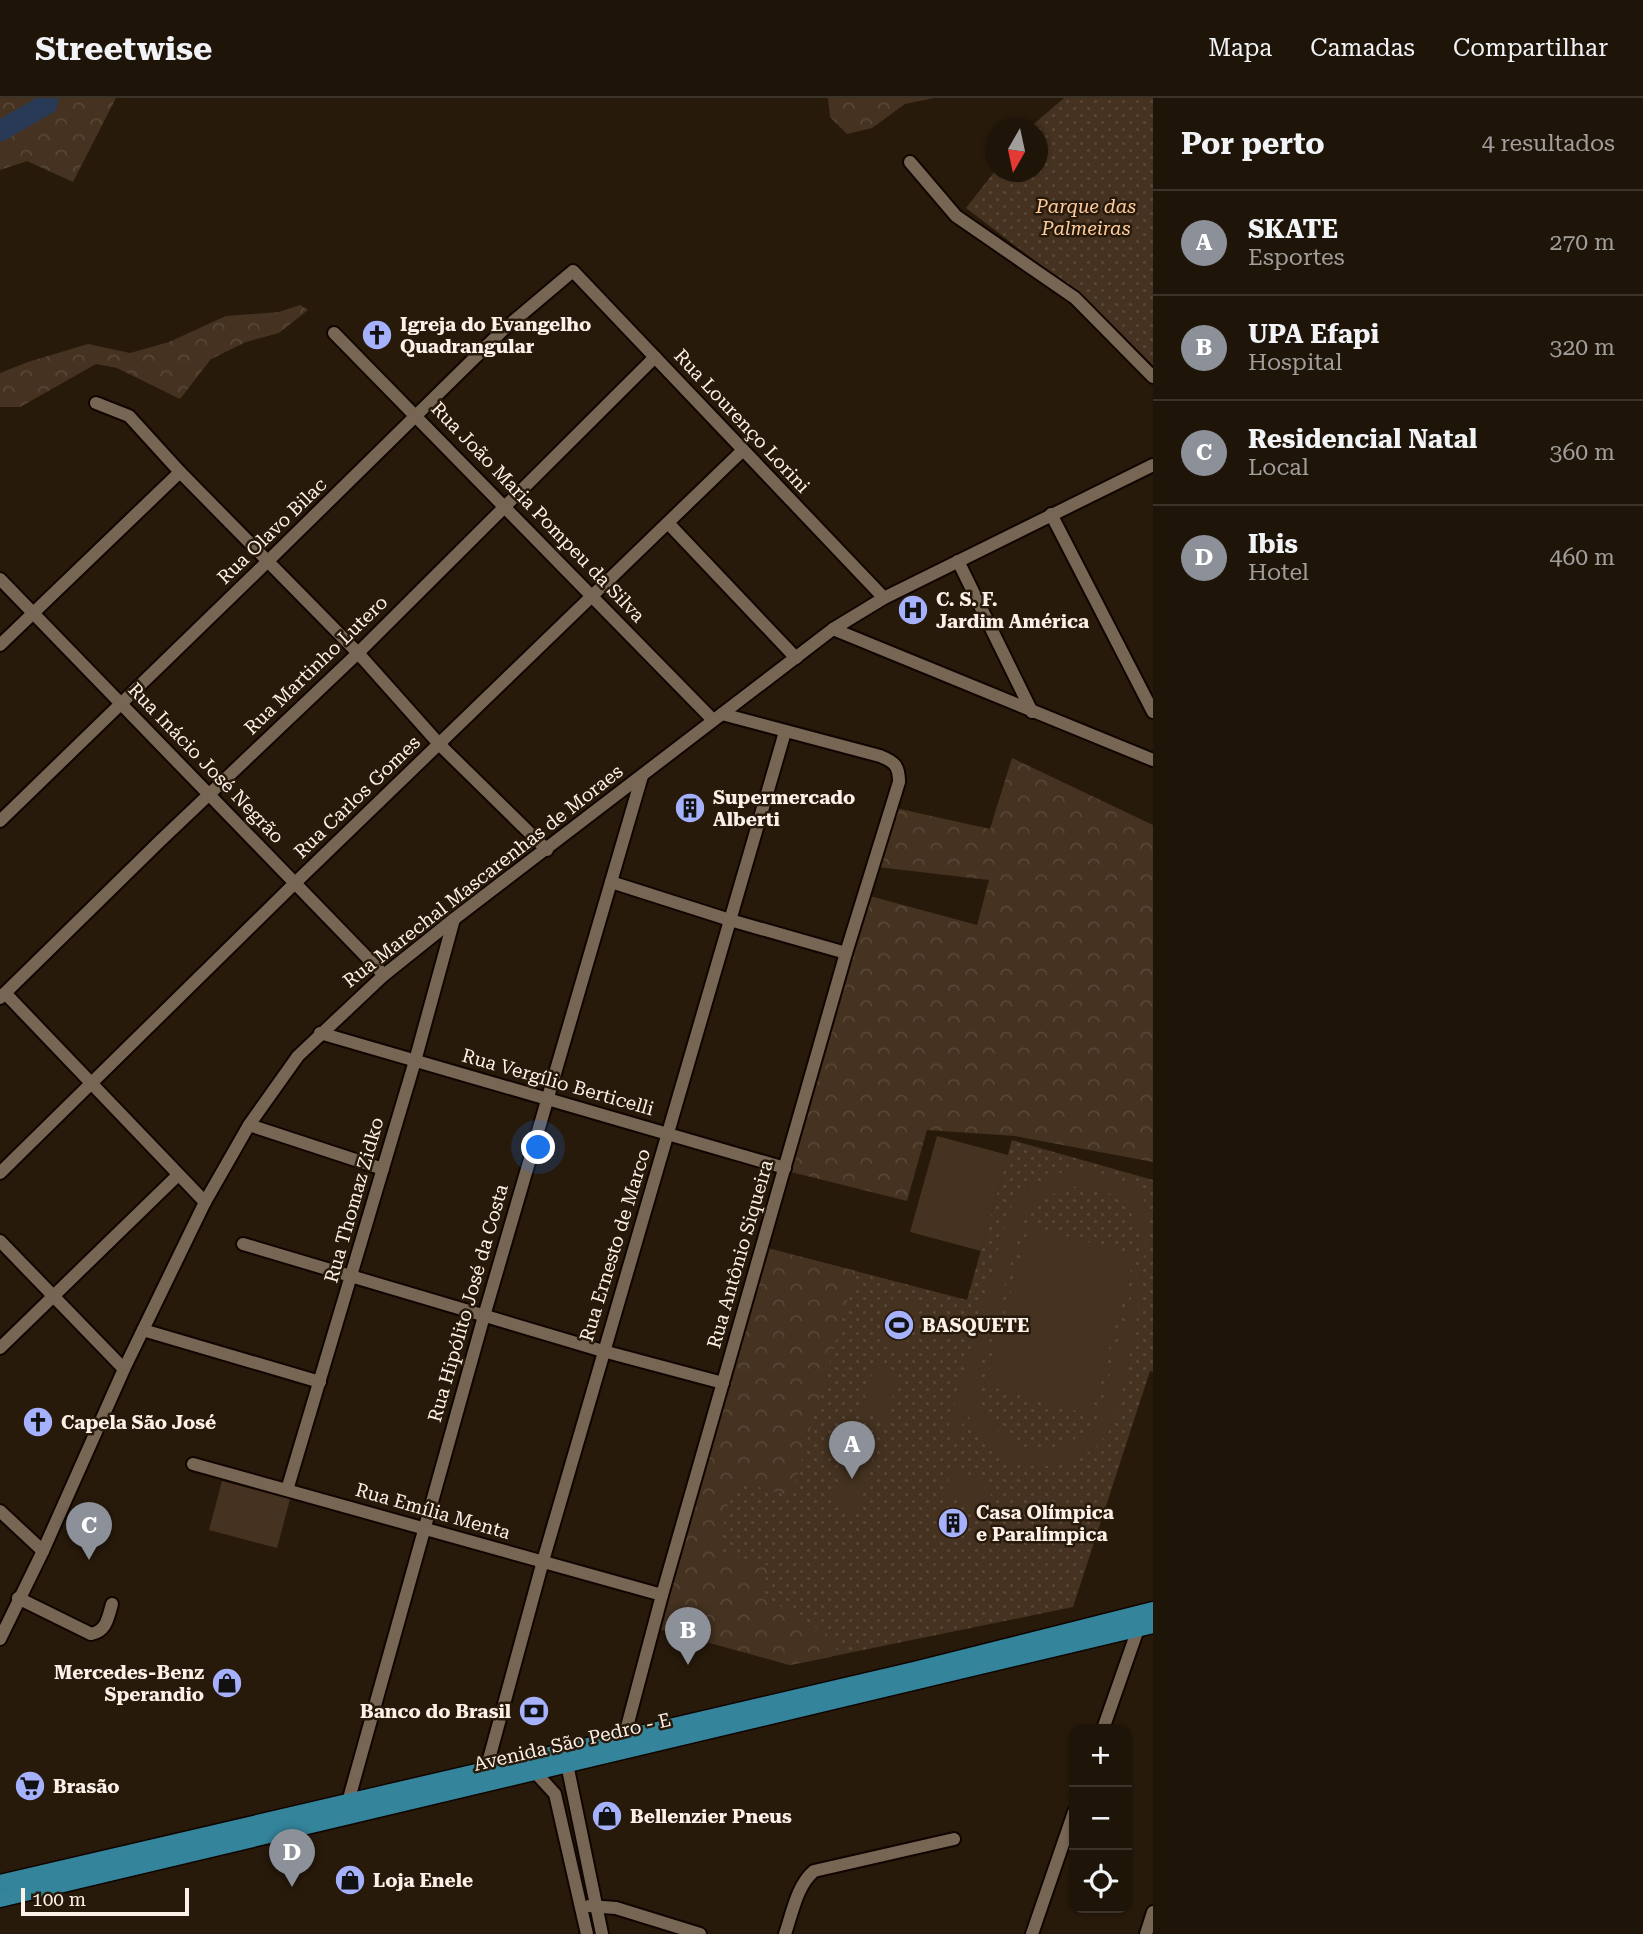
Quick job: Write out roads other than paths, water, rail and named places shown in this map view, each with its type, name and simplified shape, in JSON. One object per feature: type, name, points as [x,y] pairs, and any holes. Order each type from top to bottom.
[{"type":"main road","name":"Avenida São Pedro - E","points":[[0,1884],[914,1670],[1153,1610]]},
{"type":"main road","name":"Avenida São Pedro - E","points":[[0,1899],[1145,1627]]},
{"type":"street","points":[[911,162],[956,216],[1076,299],[1153,377]]},
{"type":"street","name":"Rua Lourenço Lorini","points":[[573,271],[884,598]]},
{"type":"street","name":"Rua Olavo Bilac","points":[[0,821],[502,331],[573,271]]},
{"type":"street","name":"Rua João Maria Pompeu da Silva","points":[[334,333],[505,507],[718,717]]},
{"type":"street","name":"Rua Martinho Lutero","points":[[3,995],[208,794],[358,653],[655,356]]},
{"type":"street","points":[[96,403],[129,416],[180,472],[358,653],[440,745],[547,850]]},
{"type":"street","name":"Rua Carlos Gomes","points":[[0,1173],[295,883],[743,450]]},
{"type":"street","name":"Rua Marechal Mascarenhas de Moraes","points":[[0,1639],[43,1551],[124,1369],[205,1202],[249,1125],[298,1056],[320,1033],[384,975],[454,919],[833,629],[884,598],[1051,514],[1152,468]]},
{"type":"street","points":[[0,645],[180,472]]},
{"type":"street","points":[[1051,514],[1153,712]]},
{"type":"street","points":[[668,523],[796,659]]},
{"type":"street","points":[[958,561],[1032,712]]},
{"type":"street","name":"Rua Inácio José Negrão","points":[[0,579],[384,975]]},
{"type":"street","points":[[833,629],[1153,760]]},
{"type":"street","points":[[718,717],[785,732]]},
{"type":"street","name":"Rua Antônio Siqueira","points":[[624,1738],[662,1595],[846,953],[899,782],[899,769],[893,761],[785,732]]},
{"type":"street","name":"Rua Ernesto de Marco","points":[[486,1770],[542,1561],[785,732]]},
{"type":"street","name":"Rua Hipólito José da Costa","points":[[348,1802],[423,1528],[642,776]]},
{"type":"street","points":[[611,882],[846,953]]},
{"type":"street","name":"Rua Thomaz Zidko","points":[[287,1490],[415,1061],[454,919]]},
{"type":"street","points":[[3,995],[92,1083],[205,1202]]},
{"type":"street","name":"Rua Vergílio Berticelli","points":[[320,1033],[785,1168]]},
{"type":"street","points":[[249,1125],[383,1169]]},
{"type":"street","points":[[0,1348],[178,1175]]},
{"type":"street","points":[[0,1241],[124,1369]]},
{"type":"street","points":[[243,1244],[603,1351],[723,1383]]},
{"type":"street","points":[[144,1330],[320,1381]]},
{"type":"street","name":"Rua Emília Menta","points":[[193,1464],[662,1595]]},
{"type":"street","points":[[1,1515],[43,1551]]},
{"type":"street","points":[[18,1598],[92,1634],[102,1630],[112,1604]]},
{"type":"street","points":[[1105,1724],[1145,1627]]},
{"type":"street","points":[[567,1764],[602,1934]]},
{"type":"street","points":[[535,1772],[555,1794],[587,1934]]},
{"type":"street","points":[[1032,1934],[1069,1827]]},
{"type":"street","points":[[785,1934],[801,1888],[814,1871],[954,1839]]},
{"type":"street","points":[[580,1908],[595,1905],[616,1908],[700,1934]]},
{"type":"street","points":[[1146,1934],[1153,1912]]},
{"type":"waterway","points":[[0,131],[47,104],[48,98]]},
{"type":"place","name":"Igreja do Evangelho Quadrangular","points":[[377,335]]},
{"type":"place","name":"C. S. F. Jardim América","points":[[913,610]]},
{"type":"place","name":"Supermercado Alberti","points":[[690,808]]},
{"type":"place","name":"BASQUETE","points":[[899,1325]]},
{"type":"place","name":"Capela São José","points":[[38,1422]]},
{"type":"place","name":"SKATE","points":[[852,1479]]},
{"type":"place","name":"Casa Olímpica e Paralímpica","points":[[953,1523]]},
{"type":"place","name":"Residencial Natal","points":[[89,1560]]},
{"type":"place","name":"UPA Efapi","points":[[688,1665]]},
{"type":"place","name":"Mercedes-Benz Sperandio","points":[[227,1683]]},
{"type":"place","name":"Banco do Brasil","points":[[534,1711]]},
{"type":"place","name":"Brasão","points":[[30,1786]]},
{"type":"place","name":"Bellenzier Pneus","points":[[607,1816]]},
{"type":"place","name":"Loja Enele","points":[[350,1880]]},
{"type":"place","name":"Ibis","points":[[292,1887]]},
{"type":"park label","name":"Parque das Palmeiras","points":[[1086,217]]}]
